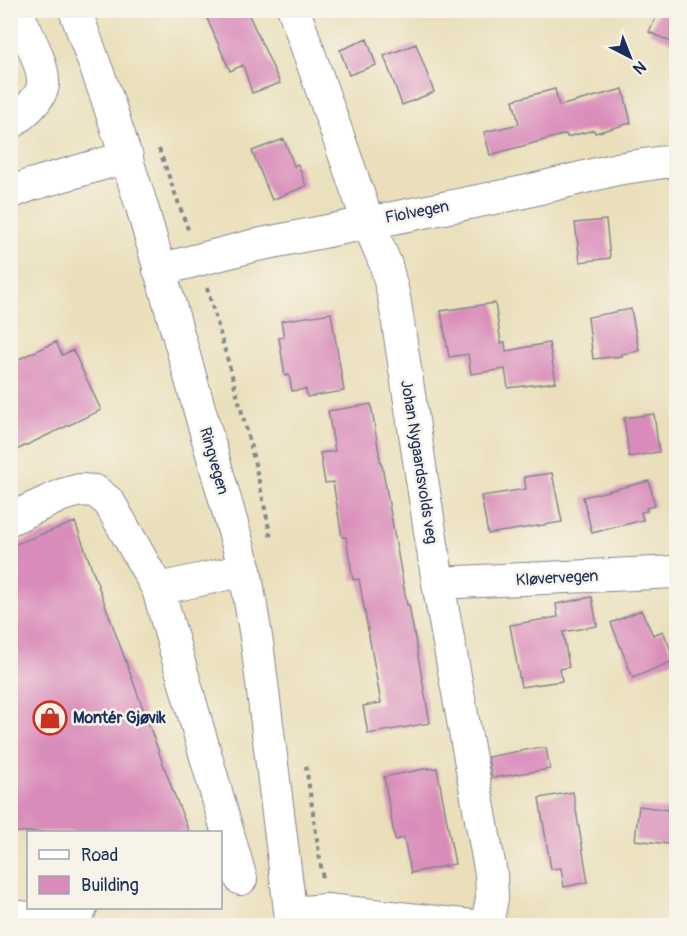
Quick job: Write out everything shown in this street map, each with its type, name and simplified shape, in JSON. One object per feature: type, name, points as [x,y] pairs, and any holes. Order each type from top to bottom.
[{"type":"street","points":[[10,124],[36,100],[43,86],[41,66],[16,10]]},
{"type":"street","name":"Ringvegen","points":[[75,10],[127,157],[245,570],[257,642],[292,919]]},
{"type":"street","name":"Johan Nygaardsvolds veg","points":[[294,10],[368,222],[386,265],[394,297],[438,584],[491,874],[492,898],[487,926]]},
{"type":"street","points":[[10,193],[127,157]]},
{"type":"street","name":"Fiolvegen","points":[[159,270],[252,246],[524,192],[617,170],[676,162]]},
{"type":"street","points":[[10,519],[62,495],[80,490],[95,491],[109,502],[158,589],[218,831]]},
{"type":"street","points":[[158,589],[245,570]]},
{"type":"street","name":"Kløvervegen","points":[[438,584],[676,573]]},
{"type":"street","points":[[222,845],[231,881],[286,872]]},
{"type":"street","points":[[10,916],[30,918],[76,909]]},
{"type":"street","points":[[292,919],[327,910],[472,926]]},
{"type":"building","points":[[219,10],[247,11],[280,83],[252,93],[243,65],[230,71],[206,16]]},
{"type":"building","points":[[659,10],[676,10],[676,44],[649,32]]},
{"type":"building","points":[[367,39],[376,65],[349,75],[340,50]]},
{"type":"building","points":[[416,44],[434,92],[402,105],[384,56]]},
{"type":"building","points":[[555,89],[559,106],[623,89],[631,123],[595,133],[594,130],[567,137],[566,134],[490,155],[484,132],[519,124],[513,100]]},
{"type":"building","points":[[284,139],[294,166],[298,164],[306,186],[272,200],[252,151]]},
{"type":"building","points":[[606,220],[610,258],[580,262],[575,223]]},
{"type":"building","points":[[495,303],[501,343],[505,342],[506,351],[549,343],[556,382],[508,388],[505,369],[471,374],[468,354],[449,357],[441,311]]},
{"type":"building","points":[[631,309],[639,351],[621,354],[622,356],[593,359],[588,317]]},
{"type":"building","points":[[331,313],[344,391],[307,397],[306,389],[292,391],[289,375],[285,376],[279,338],[284,337],[281,321]]},
{"type":"building","points":[[56,342],[62,355],[73,350],[101,410],[10,453],[10,363]]},
{"type":"building","points":[[371,404],[430,723],[368,734],[363,706],[381,703],[359,579],[353,580],[346,537],[342,537],[333,482],[325,483],[320,453],[335,451],[328,411]]},
{"type":"building","points":[[654,414],[659,452],[629,457],[624,418]]},
{"type":"building","points":[[552,473],[562,522],[488,534],[481,496],[526,489],[524,477]]},
{"type":"building","points":[[649,481],[655,506],[641,512],[643,520],[592,533],[583,497]]},
{"type":"building","points":[[75,522],[189,831],[10,832],[10,546]]},
{"type":"building","points":[[592,597],[597,626],[563,632],[569,667],[560,669],[562,681],[521,687],[510,625],[558,617],[556,604]]},
{"type":"building","points":[[641,610],[653,635],[663,631],[675,660],[633,678],[611,623]]},
{"type":"building","points":[[546,748],[550,769],[492,778],[488,757]]},
{"type":"building","points":[[437,768],[455,864],[411,873],[404,838],[395,840],[384,777]]},
{"type":"building","points":[[573,792],[588,882],[564,887],[561,868],[551,869],[539,798]]},
{"type":"building","points":[[639,806],[676,811],[676,845],[635,840]]},
{"type":"place","name":"Montér Gjøvik","points":[[50,718]]}]
